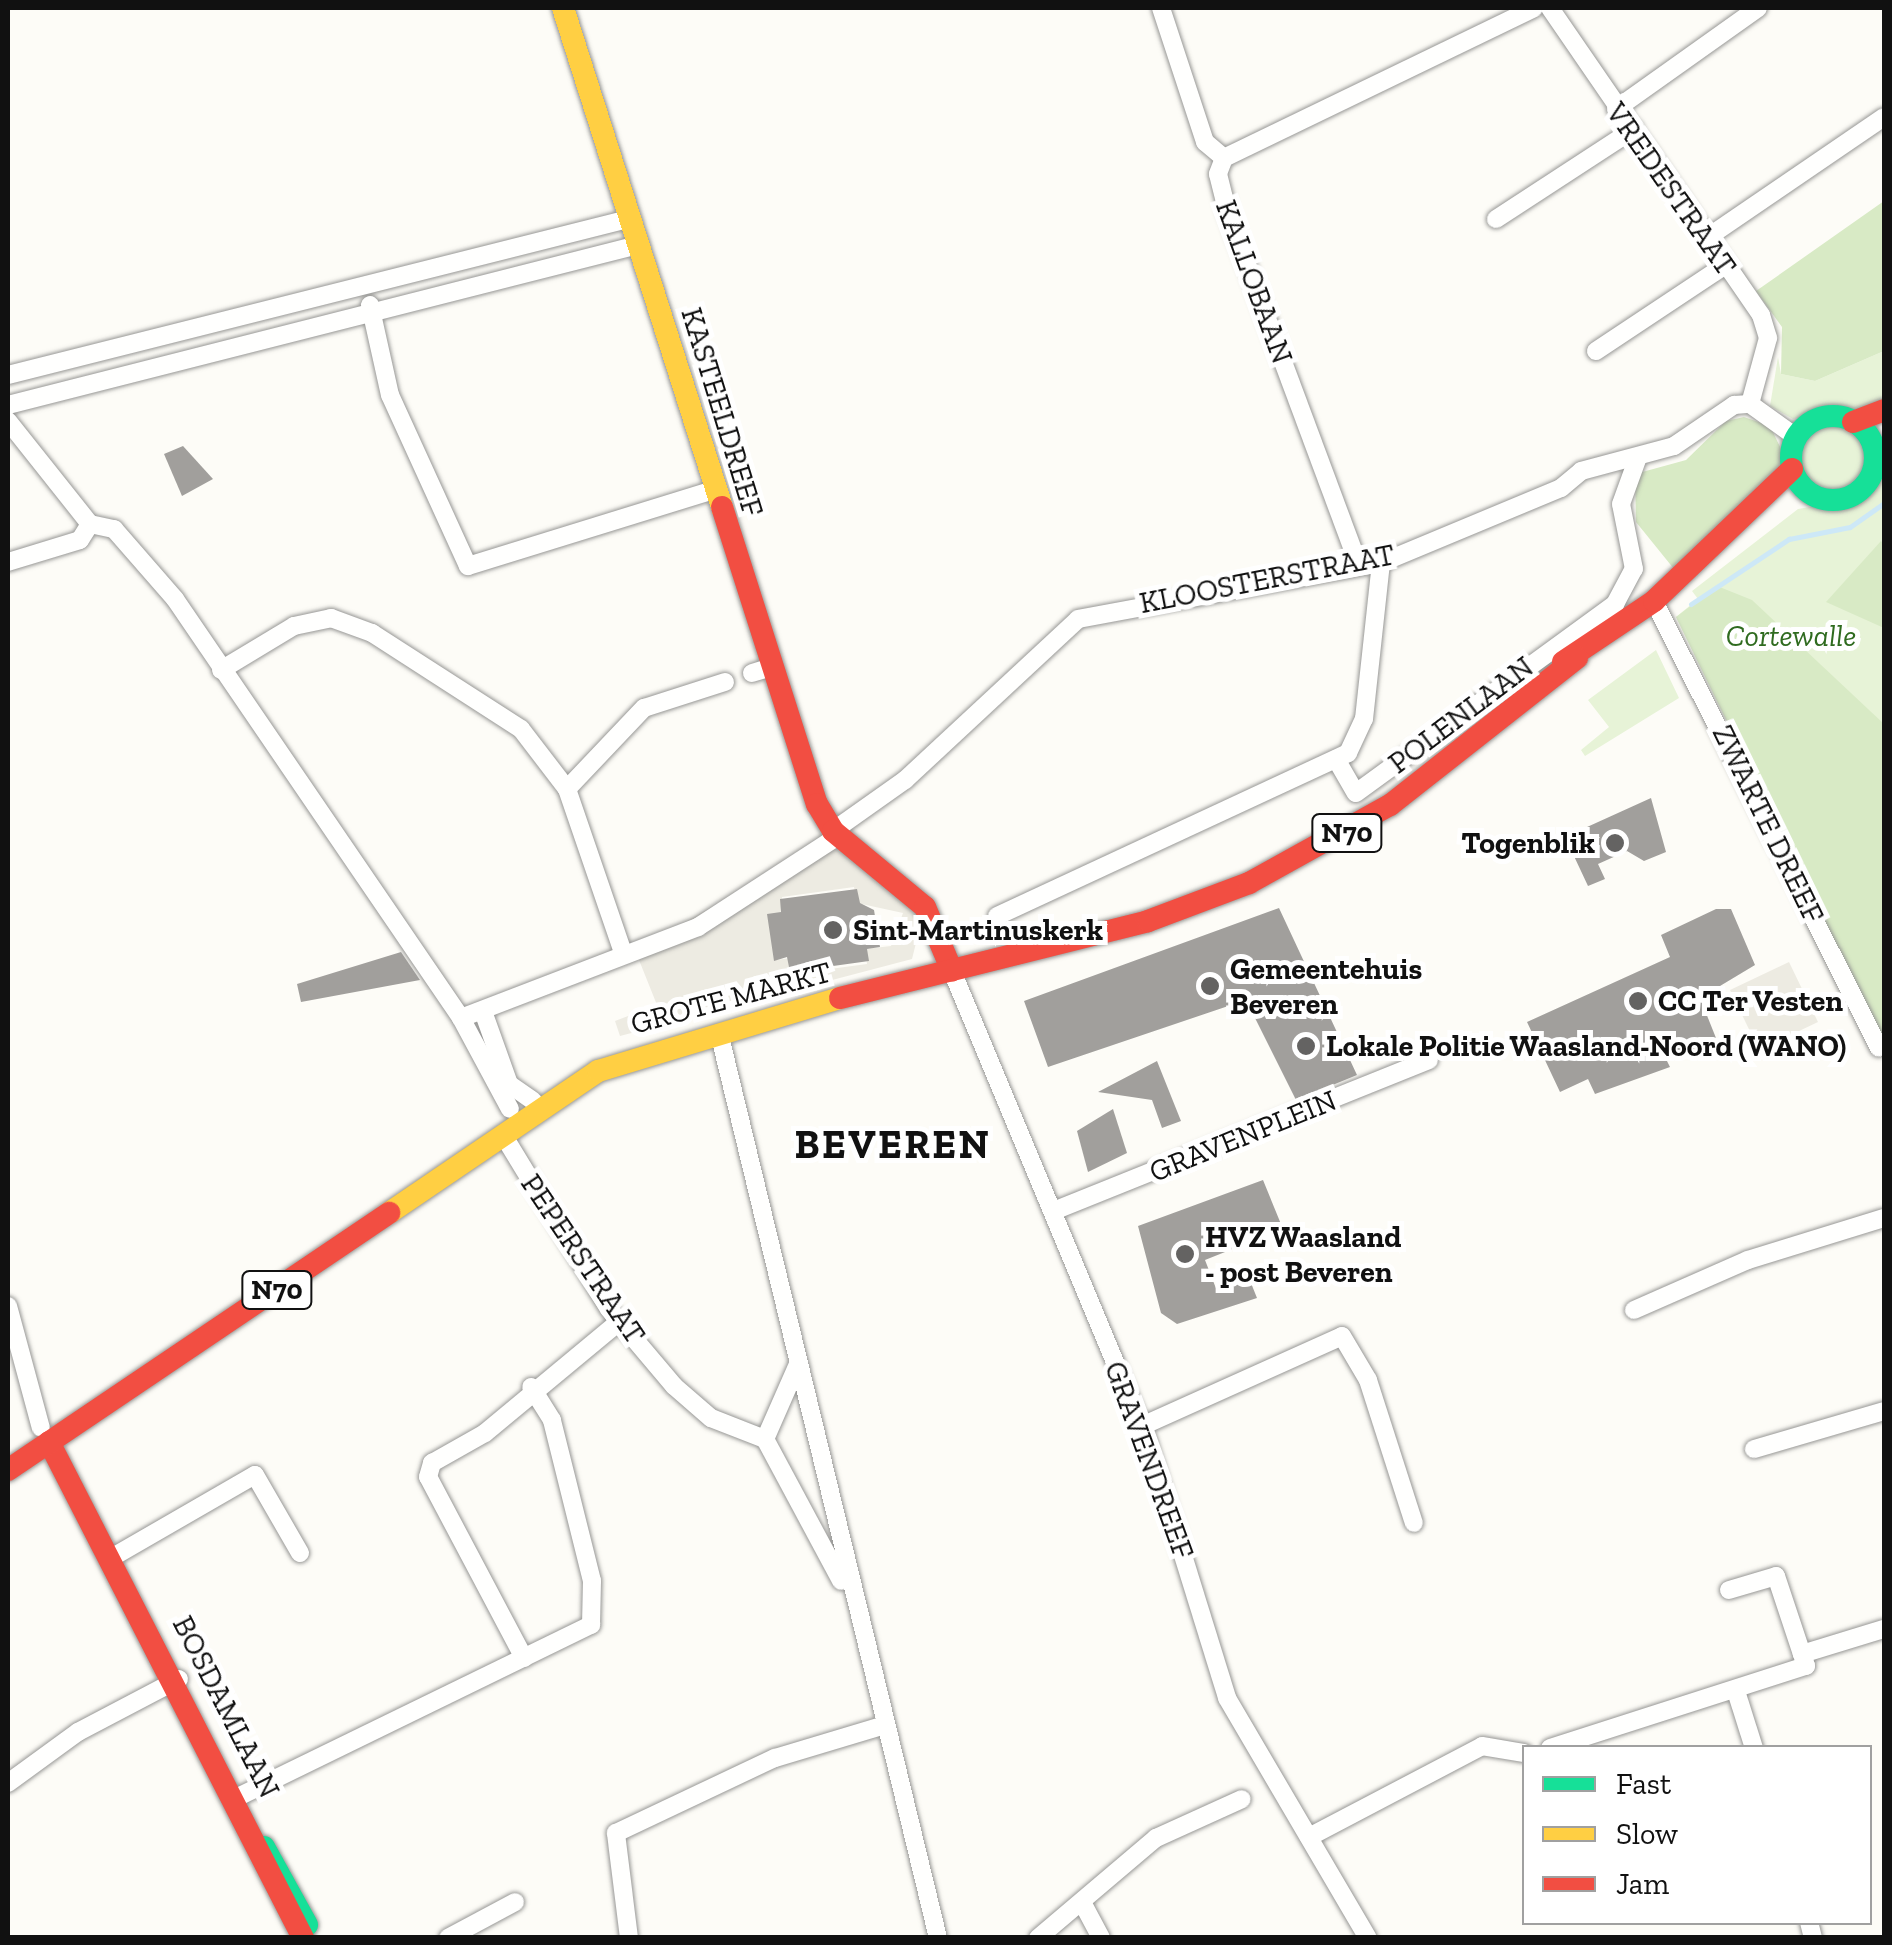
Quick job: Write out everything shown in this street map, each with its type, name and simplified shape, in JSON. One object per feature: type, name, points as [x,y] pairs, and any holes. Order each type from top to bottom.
[{"type":"main road","name":"KASTEELDREEF","points":[[564,8],[714,490],[762,670],[836,833]]},
{"type":"main road","points":[[1814,496],[1792,469],[1796,437],[1821,418],[1853,422],[1884,410]]},
{"type":"main road","name":"N70","points":[[1654,602],[1684,588],[1814,496],[1858,491],[1879,440],[1853,422]]},
{"type":"main road","name":"POLENLAAN","points":[[952,971],[1100,929],[1299,844],[1654,602],[1792,469]]},
{"type":"main road","points":[[836,833],[924,907],[952,971]]},
{"type":"main road","name":"GROTE MARKT","points":[[508,1125],[534,1102],[667,1044],[952,971]]},
{"type":"main road","name":"GROTE MARKT","points":[[508,1125],[586,1078]]},
{"type":"main road","name":"N70","points":[[8,1470],[45,1435],[508,1125]]},
{"type":"main road","name":"N70","points":[[8,1450],[45,1435]]},
{"type":"main road","name":"BOSDAMLAAN","points":[[45,1435],[281,1888],[314,1938]]},
{"type":"main road","name":"BOSDAMLAAN","points":[[172,1682],[238,1798],[303,1938]]},
{"type":"street","name":"KALLOBAAN","points":[[1160,8],[1205,142],[1224,158],[1218,174],[1227,211],[1358,564]]},
{"type":"street","points":[[1224,158],[1534,8]]},
{"type":"street","name":"VREDESTRAAT","points":[[1550,8],[1616,109],[1710,235],[1724,266],[1766,324],[1750,404]]},
{"type":"street","points":[[1616,109],[1758,8]]},
{"type":"street","points":[[1710,235],[1884,117]]},
{"type":"street","points":[[1496,219],[1634,130]]},
{"type":"street","points":[[8,375],[628,219]]},
{"type":"street","points":[[593,227],[600,255]]},
{"type":"street","points":[[8,406],[43,392],[638,246]]},
{"type":"street","points":[[1596,350],[1724,266]]},
{"type":"street","points":[[365,284],[390,395],[468,566],[714,490]]},
{"type":"street","points":[[34,368],[31,382],[43,392]]},
{"type":"street","points":[[1750,404],[1796,437]]},
{"type":"street","name":"KLOOSTERSTRAAT","points":[[836,833],[905,780],[1078,619],[1358,564],[1381,563],[1561,488],[1581,471],[1674,446],[1720,409],[1750,404]]},
{"type":"street","points":[[8,421],[90,524],[114,530],[133,550],[221,670],[461,1018],[508,1125]]},
{"type":"street","name":"POLENLAAN","points":[[1336,759],[1356,793],[1615,604],[1631,582],[1631,542],[1621,504],[1638,457]]},
{"type":"street","points":[[8,562],[80,540],[90,524]]},
{"type":"street","points":[[997,916],[1336,759],[1356,744],[1364,719],[1381,563]]},
{"type":"street","name":"ZWARTE DREEF","points":[[1654,602],[1879,1048]]},
{"type":"street","points":[[221,670],[294,626],[331,618],[372,633],[521,729],[567,789],[623,953]]},
{"type":"street","points":[[567,789],[644,708],[725,682]]},
{"type":"street","points":[[461,1018],[484,1014],[623,953],[698,927],[836,833]]},
{"type":"street","name":"GRAVENDREEF","points":[[952,971],[1056,1210],[1142,1426],[1227,1698],[1368,1938]]},
{"type":"street","points":[[484,1014],[509,1084],[534,1102]]},
{"type":"street","points":[[722,1045],[798,1363],[845,1530],[852,1600],[938,1938]]},
{"type":"street","name":"GRAVENPLEIN","points":[[1056,1210],[1429,1060]]},
{"type":"street","name":"PEPERSTRAAT","points":[[508,1125],[620,1321],[690,1402],[765,1438]]},
{"type":"street","points":[[1634,1310],[1748,1260],[1884,1218]]},
{"type":"street","points":[[8,1306],[45,1435]]},
{"type":"street","points":[[524,1658],[428,1477],[432,1464],[485,1433],[532,1387],[620,1321]]},
{"type":"street","points":[[1142,1426],[1342,1336],[1368,1380],[1414,1522]]},
{"type":"street","points":[[798,1363],[765,1438],[852,1600]]},
{"type":"street","points":[[238,1798],[576,1635],[597,1611],[552,1420],[532,1387]]},
{"type":"street","points":[[1754,1448],[1884,1411]]},
{"type":"street","points":[[111,1558],[255,1475],[300,1553]]},
{"type":"street","points":[[818,1538],[845,1530]]},
{"type":"street","points":[[1560,1745],[1806,1666],[1776,1576],[1729,1590]]},
{"type":"street","points":[[1802,1654],[1884,1629]]},
{"type":"street","points":[[8,1783],[172,1682]]},
{"type":"street","points":[[1736,1691],[1753,1745]]},
{"type":"street","points":[[629,1938],[616,1834],[774,1758],[885,1725]]},
{"type":"street","points":[[1309,1837],[1482,1746],[1522,1753]]},
{"type":"street","points":[[1038,1938],[1156,1838],[1242,1799]]},
{"type":"street","points":[[448,1938],[516,1902]]},
{"type":"street","points":[[1082,1904],[1101,1938]]},
{"type":"green space","points":[[1884,201],[1884,351],[1815,381],[1781,374],[1782,327],[1756,291]]},
{"type":"green space","points":[[1884,351],[1884,405],[1793,419],[1770,406],[1778,357],[1781,374],[1815,381]]},
{"type":"green space","points":[[1744,417],[1770,426],[1786,459],[1674,569],[1636,522],[1635,474],[1686,460],[1726,421]]},
{"type":"green space","points":[[1833,427],[1855,436],[1864,458],[1855,480],[1833,489],[1811,480],[1802,458],[1811,436]]},
{"type":"green space","name":"Cortewalle","points":[[1884,448],[1884,1044],[1676,617],[1698,599],[1692,591],[1798,509],[1863,498]]},
{"type":"green space","points":[[1881,541],[1884,545],[1884,628],[1826,602]]},
{"type":"green space","name":"Cortewalle","points":[[1717,586],[1752,600],[1884,724],[1884,1044],[1676,617]]},
{"type":"green space","points":[[1656,650],[1679,698],[1585,756],[1581,750],[1609,727],[1588,700]]},
{"type":"shaded area","points":[[838,836],[925,907],[912,959],[620,1036],[615,1021],[657,1005],[635,950]],"holes":[[[854,887],[857,903],[903,913],[891,946],[865,949],[867,964],[793,974],[790,958],[776,960],[782,897]]]},
{"type":"shaded area","points":[[1789,962],[1818,1022],[1759,1050],[1730,990]]},
{"type":"building","points":[[183,446],[213,479],[182,496],[164,454]]},
{"type":"building","name":"Togenblik","points":[[1651,798],[1666,852],[1644,861],[1627,851],[1598,864],[1605,879],[1588,886],[1565,837]]},
{"type":"building","name":"Sint-Martinuskerk","points":[[857,889],[860,903],[874,910],[880,947],[867,949],[869,961],[790,972],[787,957],[774,961],[767,914],[781,912],[780,899]]},
{"type":"building","name":"Gemeentehuis Beveren","points":[[1279,908],[1357,1075],[1296,1100],[1246,1000],[1048,1067],[1024,1001]]},
{"type":"building","name":"CC Ter Vesten","points":[[1716,909],[1731,909],[1755,965],[1700,998],[1716,1038],[1667,1061],[1670,1067],[1595,1094],[1588,1079],[1560,1092],[1527,1022],[1670,957],[1661,935]]},
{"type":"building","points":[[401,952],[420,980],[301,1002],[297,984]]},
{"type":"building","points":[[1157,1061],[1181,1121],[1162,1128],[1152,1100],[1098,1092]]},
{"type":"building","points":[[1113,1109],[1127,1153],[1088,1172],[1077,1131]]},
{"type":"building","name":"HVZ Waasland - post Beveren","points":[[1263,1180],[1283,1229],[1205,1260],[1217,1291],[1249,1278],[1257,1298],[1177,1324],[1161,1313],[1138,1226]]},
{"type":"waterway","points":[[1691,604],[1789,539],[1850,527],[1884,503]]},
{"type":"traffic: fast","points":[[1833,416],[1849,419],[1863,428],[1872,442],[1875,458],[1872,474],[1863,488],[1849,497],[1833,500],[1817,497],[1803,488],[1794,474],[1791,458],[1794,442],[1803,428],[1817,419],[1833,416]]},
{"type":"traffic: fast","points":[[264,1847],[307,1925]]},
{"type":"traffic: slow","points":[[563,8],[722,507]]},
{"type":"traffic: slow","points":[[389,1213],[598,1071],[840,998]]},
{"type":"traffic: jam","points":[[1853,422],[1884,410]]},
{"type":"traffic: jam","points":[[1563,662],[1654,601],[1792,469]]},
{"type":"traffic: jam","points":[[722,507],[817,804],[833,831],[925,907],[952,971]]},
{"type":"traffic: jam","points":[[840,998],[1148,921],[1249,883],[1390,805],[1577,658]]},
{"type":"traffic: jam","points":[[8,1470],[389,1213]]},
{"type":"traffic: jam","points":[[49,1442],[303,1938]]},
{"type":"place","name":"Togenblik","points":[[1615,843]]},
{"type":"place","name":"Sint-Martinuskerk","points":[[833,930]]},
{"type":"place","name":"Gemeentehuis Beveren","points":[[1210,986]]},
{"type":"place","name":"CC Ter Vesten","points":[[1638,1001]]},
{"type":"place","name":"Lokale Politie Waasland-Noord (WANO)","points":[[1306,1046]]},
{"type":"place","name":"HVZ Waasland - post Beveren","points":[[1185,1254]]},
{"type":"district","name":"BEVEREN","points":[[893,1144]]}]
